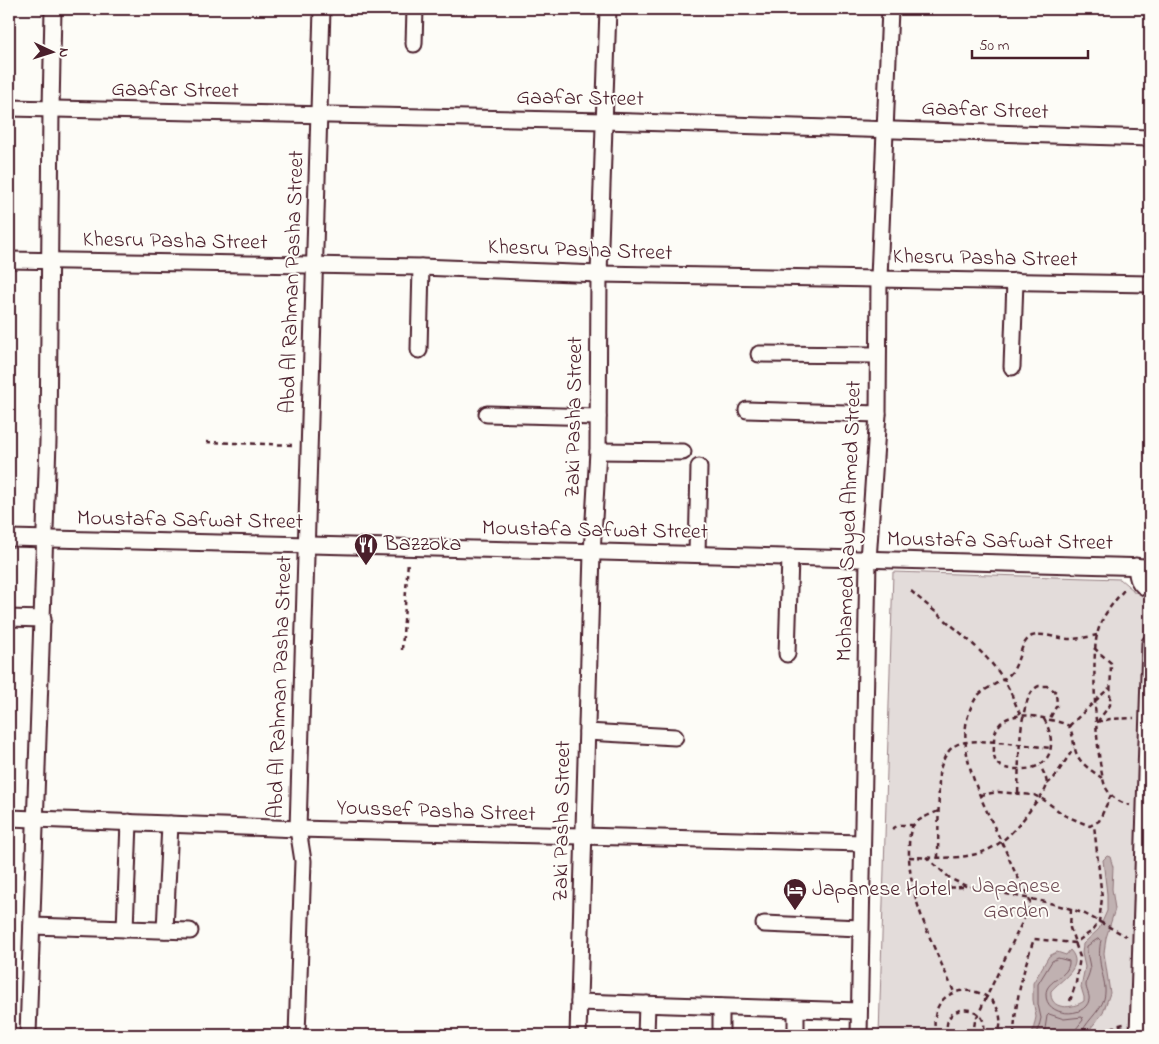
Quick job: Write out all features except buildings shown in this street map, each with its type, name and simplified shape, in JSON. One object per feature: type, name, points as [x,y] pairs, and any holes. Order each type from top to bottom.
[{"type":"street","points":[[28,1035],[37,818],[48,441],[50,109],[53,9]]},
{"type":"street","name":"Abd Al Rahman Pasha Street","points":[[297,1035],[303,861],[298,829],[322,9]]},
{"type":"street","points":[[414,44],[415,9]]},
{"type":"street","name":"Zaki Pasha Street","points":[[578,1035],[592,553],[598,451],[599,274],[608,9]]},
{"type":"street","name":"Mohamed Sayed Ahmed Street","points":[[859,1035],[868,560],[878,414],[879,278],[890,9]]},
{"type":"street","name":"Gaafar Street","points":[[9,108],[604,121],[1150,138]]},
{"type":"street","name":"Khesru Pasha Street","points":[[9,260],[422,267],[599,274],[1150,284]]},
{"type":"street","points":[[419,350],[422,267]]},
{"type":"street","points":[[1012,367],[1015,281]]},
{"type":"street","points":[[759,354],[877,355]]},
{"type":"street","points":[[747,410],[878,414]]},
{"type":"street","points":[[487,414],[598,417]]},
{"type":"street","points":[[598,451],[683,452]]},
{"type":"street","points":[[697,554],[699,467]]},
{"type":"street","name":"Moustafa Safwat Street","points":[[9,538],[1143,566]]},
{"type":"street","points":[[787,654],[790,557]]},
{"type":"street","points":[[1143,566],[1140,583],[1150,589]]},
{"type":"street","points":[[9,618],[43,619]]},
{"type":"street","points":[[1138,1029],[1150,643]]},
{"type":"street","points":[[587,732],[674,737]]},
{"type":"street","name":"Youssef Pasha Street","points":[[9,818],[298,829],[862,843]]},
{"type":"street","points":[[125,929],[129,822]]},
{"type":"street","points":[[165,930],[170,824]]},
{"type":"street","points":[[764,924],[860,928]]},
{"type":"street","points":[[32,926],[190,931]]},
{"type":"street","points":[[579,1002],[859,1011]]},
{"type":"street","points":[[646,1004],[646,1035]]},
{"type":"street","points":[[721,1035],[722,1007]]},
{"type":"street","points":[[796,1010],[796,1035]]},
{"type":"path","points":[[206,442],[309,446]]},
{"type":"path","points":[[402,650],[409,547]]},
{"type":"path","points":[[1124,590],[1105,614],[1094,648],[1095,701],[1102,778],[1110,795],[1127,804],[1145,809]]},
{"type":"path","points":[[911,591],[976,648],[1004,680],[1022,716]]},
{"type":"path","points":[[973,1035],[973,1028],[978,1014],[1029,908],[1030,900],[980,796],[971,771],[966,741],[969,712],[977,696],[1004,680],[1015,668],[1025,643],[1032,636],[1039,635],[1072,639],[1097,635]]},
{"type":"path","points":[[1094,648],[1112,663],[1110,706],[1097,722]]},
{"type":"path","points":[[1018,793],[1022,716],[1030,693],[1035,687],[1043,686],[1054,689],[1058,696],[1057,705],[1049,720]]},
{"type":"path","points":[[1069,726],[1110,687]]},
{"type":"path","points":[[1044,719],[1052,738],[1051,748],[1045,761],[1040,766],[1030,770],[1003,767],[996,763],[994,742],[1000,723],[1009,718],[1022,716],[1044,719],[1069,726],[1072,731],[1074,748],[1083,764],[1102,778]]},
{"type":"path","points":[[1097,722],[1122,718],[1148,720]]},
{"type":"path","points":[[938,858],[940,766],[956,744],[966,741],[994,742],[1051,748]]},
{"type":"path","points":[[909,857],[938,858],[977,854],[987,851],[1002,842],[1019,826],[1074,748]]},
{"type":"path","points":[[1040,766],[1046,777],[1047,784]]},
{"type":"path","points":[[980,796],[998,792],[1018,793],[1040,798],[1064,815],[1087,826],[1094,825],[1099,821],[1110,795]]},
{"type":"path","points":[[892,829],[899,825],[914,824],[938,811]]},
{"type":"path","points":[[914,824],[910,834],[909,857],[913,889],[954,992]]},
{"type":"path","points":[[1014,1035],[1021,984],[1034,939],[1075,943],[1092,931],[1100,922],[1102,898],[1094,825]]},
{"type":"path","points":[[926,857],[951,879],[966,886],[1071,909],[1085,914],[1125,936]]},
{"type":"path","points":[[913,889],[966,886]]},
{"type":"path","points":[[1070,1001],[1080,961],[1070,928],[1071,909]]},
{"type":"path","points":[[936,1035],[934,1015],[945,998],[954,992],[972,990],[987,996],[995,1005],[999,1014],[998,1035]]},
{"type":"path","points":[[948,1035],[947,1026],[954,1012],[969,1009],[978,1014],[984,1025],[983,1035]]},
{"type":"path","points":[[1104,1035],[1115,1026],[1138,1029]]},
{"type":"green space","name":"Japanese Garden","points":[[893,572],[1120,579],[1133,592],[1144,593],[1144,596],[1150,596],[1150,1035],[879,1035]]},
{"type":"water","points":[[1107,856],[1110,857],[1113,867],[1112,889],[1115,909],[1106,938],[1104,953],[1110,993],[1103,1013],[1085,1035],[1032,1035],[1036,1017],[1033,983],[1049,956],[1057,952],[1066,955],[1070,950],[1075,962],[1070,973],[1051,991],[1051,997],[1054,1002],[1068,1007],[1084,1001],[1081,987],[1085,967],[1082,953],[1083,944],[1099,929],[1107,911],[1103,860]]},
{"type":"place","name":"Bazzoka","points":[[366,566]]},
{"type":"place","name":"Japanese Hotel","points":[[795,911]]}]
